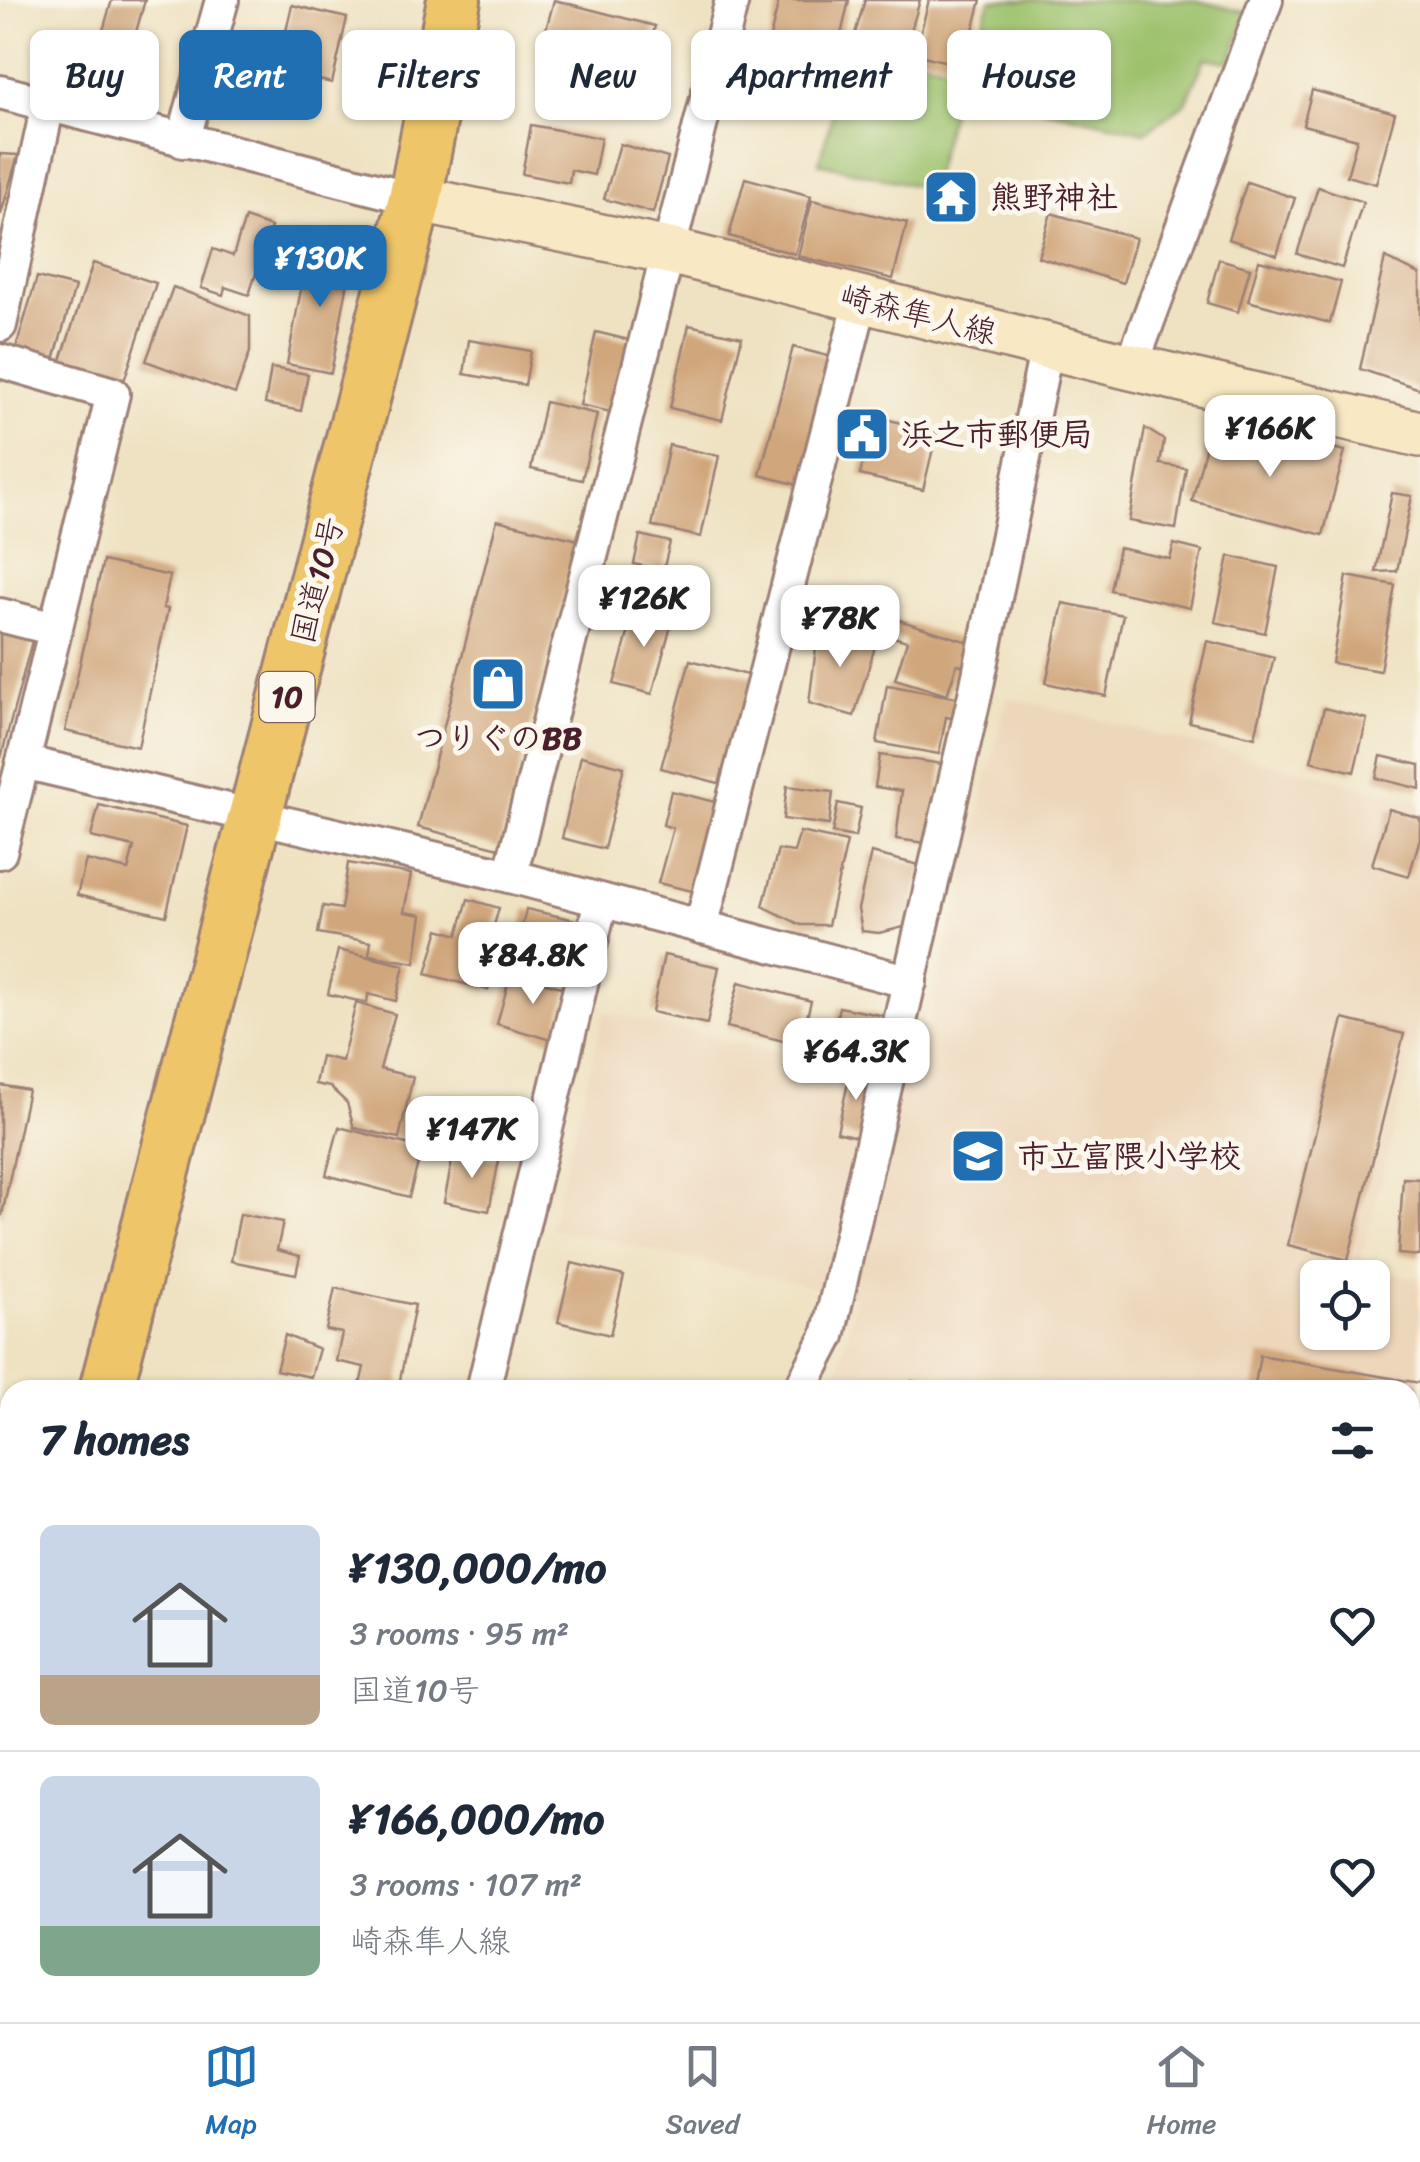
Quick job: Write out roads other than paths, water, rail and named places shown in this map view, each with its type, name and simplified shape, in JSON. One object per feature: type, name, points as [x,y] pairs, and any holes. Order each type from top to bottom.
[{"type":"highway","name":"国道10号","points":[[109,1380],[415,199],[454,0]]},
{"type":"main road","name":"崎森隼人線","points":[[415,199],[669,251],[1131,367],[1420,434]]},
{"type":"street","points":[[183,140],[222,0]]},
{"type":"street","points":[[510,876],[732,0]]},
{"type":"street","points":[[1131,367],[1256,2]]},
{"type":"street","points":[[0,92],[30,100]]},
{"type":"street","points":[[0,325],[45,120]]},
{"type":"street","points":[[106,120],[415,199]]},
{"type":"street","points":[[701,927],[862,300]]},
{"type":"street","points":[[805,1380],[828,1336],[976,690],[1047,346]]},
{"type":"street","points":[[0,361],[113,394],[0,852]]},
{"type":"street","points":[[0,615],[55,629]]},
{"type":"street","points":[[23,762],[510,876],[910,982]]},
{"type":"street","points":[[484,1380],[601,900]]},
{"type":"place","name":"熊野神社","points":[[951,197]]},
{"type":"place","name":"浜之市郵便局","points":[[862,434]]},
{"type":"place","name":"つりぐのBB","points":[[498,684]]},
{"type":"place","name":"市立富隈小学校","points":[[978,1156]]}]
